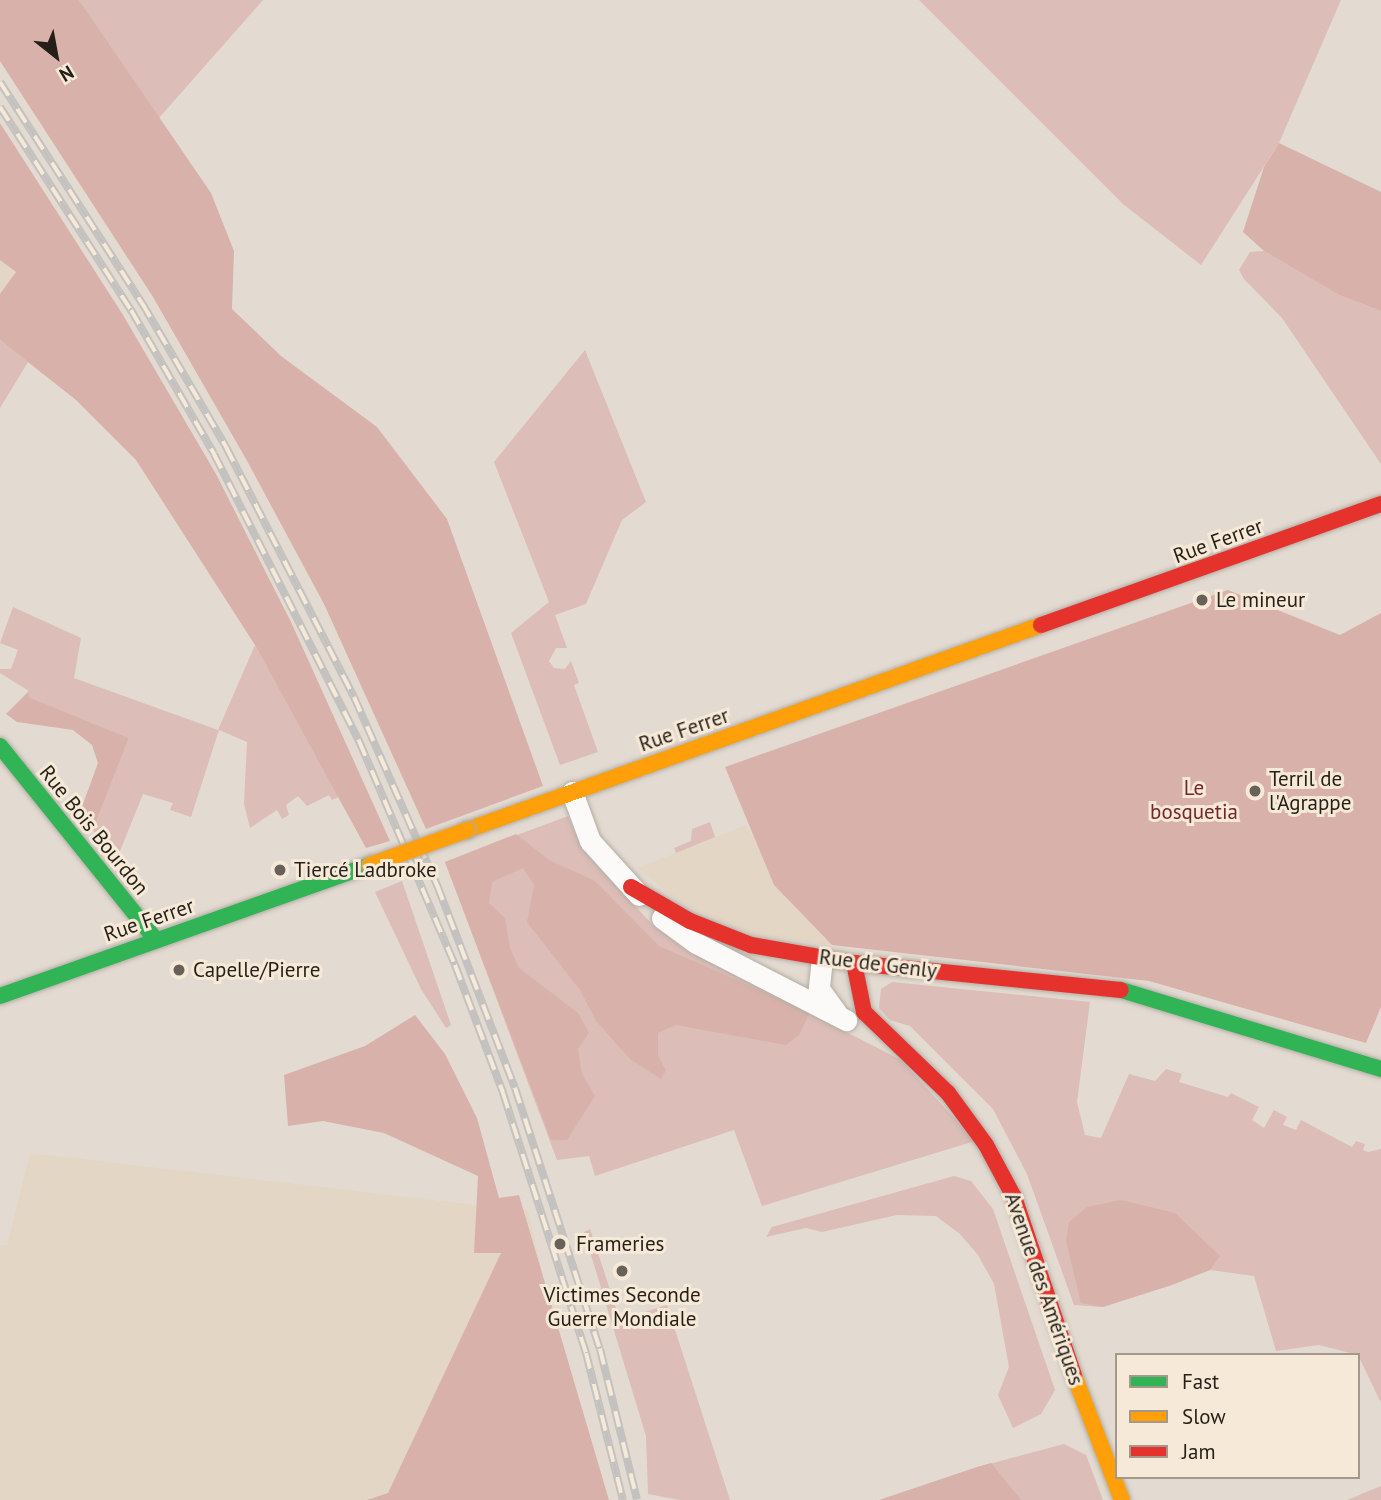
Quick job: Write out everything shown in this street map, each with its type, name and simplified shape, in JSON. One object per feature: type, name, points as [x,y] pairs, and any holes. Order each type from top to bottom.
[{"type":"street","name":"Rue Ferrer","points":[[0,996],[1381,504]]},
{"type":"street","name":"Rue Bois Bourdon","points":[[0,746],[156,940]]},
{"type":"street","points":[[572,792],[590,841],[631,887],[696,943],[846,1020],[914,1059]]},
{"type":"street","name":"Rue de Genly","points":[[631,887],[738,941],[854,963],[1129,991],[1381,1069]]},
{"type":"street","points":[[822,958],[819,989],[826,1004],[846,1020]]},
{"type":"street","name":"Avenue des Amériques","points":[[854,963],[864,1013],[948,1093],[986,1145],[1014,1197],[1122,1500]]},
{"type":"shaded area","points":[[79,0],[263,0],[159,118]]},
{"type":"shaded area","points":[[919,0],[1341,0],[1279,143],[1201,265],[1123,204]]},
{"type":"shaded area","points":[[1264,251],[1339,295],[1381,311],[1381,464],[1282,318],[1244,279],[1239,270],[1250,252]]},
{"type":"shaded area","points":[[0,260],[16,272],[0,294]]},
{"type":"shaded area","points":[[0,340],[28,362],[0,408]]},
{"type":"shaded area","points":[[585,350],[646,502],[622,520],[586,604],[555,615],[567,648],[556,648],[549,661],[554,668],[565,669],[571,661],[579,683],[574,685],[598,752],[560,765],[511,633],[549,602],[494,462]]},
{"type":"shaded area","points":[[13,607],[81,638],[74,678],[218,730],[255,645],[339,797],[332,800],[329,795],[307,806],[298,796],[286,805],[289,815],[282,819],[277,810],[250,828],[244,804],[247,742],[219,730],[191,817],[170,810],[173,803],[143,794],[118,856],[110,853],[93,830],[129,738],[27,697],[29,691],[0,673],[0,669],[11,669],[18,650],[0,643]]},
{"type":"shaded area","points":[[568,816],[583,850],[651,923],[684,949],[901,1060],[975,1141],[762,1206],[734,1130],[595,1176],[589,1156],[557,1160],[445,862]]},
{"type":"shaded area","points":[[710,822],[715,837],[676,853],[674,848],[691,841],[692,829]]},
{"type":"shaded area","points":[[746,825],[789,901],[832,945],[753,935],[676,900],[638,868]]},
{"type":"shaded area","points":[[402,881],[451,1025],[446,1028],[421,989],[375,892]]},
{"type":"shaded area","points":[[892,982],[1090,1002],[1077,1102],[1085,1135],[1101,1138],[1129,1074],[1155,1081],[1166,1069],[1182,1074],[1179,1082],[1228,1097],[1231,1093],[1259,1107],[1252,1120],[1264,1128],[1274,1110],[1287,1117],[1283,1125],[1296,1130],[1301,1120],[1352,1147],[1356,1141],[1365,1144],[1363,1150],[1368,1152],[1381,1149],[1381,1403],[1360,1359],[1360,1353],[1319,1345],[1276,1351],[1254,1276],[1210,1270],[1103,1307],[1074,1305],[1027,1174],[993,1109],[910,1026],[890,1020],[879,1008],[881,989]]},
{"type":"shaded area","points":[[30,1153],[528,1211],[595,1500],[0,1500],[0,1245],[7,1245]]},
{"type":"shaded area","points":[[954,1176],[971,1181],[993,1209],[1055,1390],[1041,1414],[1013,1428],[998,1395],[1009,1367],[994,1284],[978,1255],[960,1234],[936,1216],[897,1215],[822,1232],[806,1228],[766,1237],[772,1227]]},
{"type":"shaded area","points":[[590,1229],[620,1320],[667,1305],[730,1500],[679,1500],[648,1494],[646,1436],[584,1232]]},
{"type":"shaded area","points":[[1064,1444],[1086,1455],[1103,1500],[988,1500],[974,1468]]},
{"type":"shaded area","points":[[1381,1486],[1381,1500],[1347,1500]]},
{"type":"green space","points":[[0,0],[79,0],[211,193],[234,251],[232,309],[281,356],[377,427],[447,519],[543,786],[426,829],[324,604],[246,459],[153,297],[0,61]]},
{"type":"green space","points":[[0,123],[123,315],[216,474],[291,622],[390,841],[366,848],[255,645],[136,460],[76,400],[0,340],[0,294],[16,272],[0,260]]},
{"type":"green space","points":[[1279,143],[1381,192],[1381,311],[1339,295],[1264,251],[1243,232],[1264,167]]},
{"type":"green space","name":"Le bosquetia","points":[[1228,590],[1340,635],[1381,613],[1381,1007],[1366,1043],[1149,981],[832,945],[774,885],[725,767]]},
{"type":"green space","points":[[29,691],[28,697],[129,738],[93,830],[80,812],[98,763],[92,745],[73,730],[17,722],[6,714]]},
{"type":"green space","points":[[516,834],[549,860],[595,881],[659,946],[810,1012],[799,1035],[786,1045],[676,1025],[658,1033],[658,1056],[666,1070],[661,1079],[630,1059],[596,1021],[580,990],[527,922],[534,885],[523,868],[492,882],[489,903],[505,918],[510,948],[519,968],[578,1013],[589,1033],[578,1049],[582,1074],[595,1096],[567,1140],[551,1140],[445,862]]},
{"type":"green space","points":[[415,1015],[445,1054],[477,1118],[499,1198],[519,1195],[609,1500],[367,1500],[388,1493],[501,1253],[474,1253],[478,1176],[384,1133],[323,1121],[288,1126],[284,1075],[365,1046]]},
{"type":"green space","points":[[1121,1200],[1175,1213],[1220,1256],[1210,1270],[1172,1285],[1103,1307],[1081,1303],[1066,1241],[1069,1222],[1087,1207]]},
{"type":"green space","points":[[991,1463],[1021,1500],[879,1500],[974,1468]]},
{"type":"railway","points":[[0,82],[142,303],[226,447],[354,697],[437,885],[515,1088],[600,1349],[637,1500]]},
{"type":"railway","points":[[0,107],[131,310],[214,454],[359,741],[455,965],[503,1093],[586,1353],[623,1500]]},
{"type":"traffic: fast","points":[[0,746],[156,940]]},
{"type":"traffic: fast","points":[[0,996],[370,865]]},
{"type":"traffic: fast","points":[[1121,990],[1381,1069]]},
{"type":"traffic: slow","points":[[467,830],[1041,625]]},
{"type":"traffic: slow","points":[[370,865],[467,830]]},
{"type":"traffic: slow","points":[[1074,1375],[1122,1500]]},
{"type":"traffic: jam","points":[[1041,625],[1381,504]]},
{"type":"traffic: jam","points":[[631,887],[690,921],[751,945],[854,963],[1121,990]]},
{"type":"traffic: jam","points":[[854,963],[864,1012],[948,1093],[986,1145],[1014,1197],[1074,1375]]},
{"type":"place","name":"Le mineur","points":[[1202,600]]},
{"type":"place","name":"Terril de l'Agrappe","points":[[1255,791]]},
{"type":"place","name":"Tiercé Ladbroke","points":[[280,870]]},
{"type":"place","name":"Capelle/Pierre","points":[[179,970]]},
{"type":"place","name":"Frameries","points":[[560,1244]]},
{"type":"place","name":"Victimes Seconde Guerre Mondiale","points":[[622,1271]]}]
